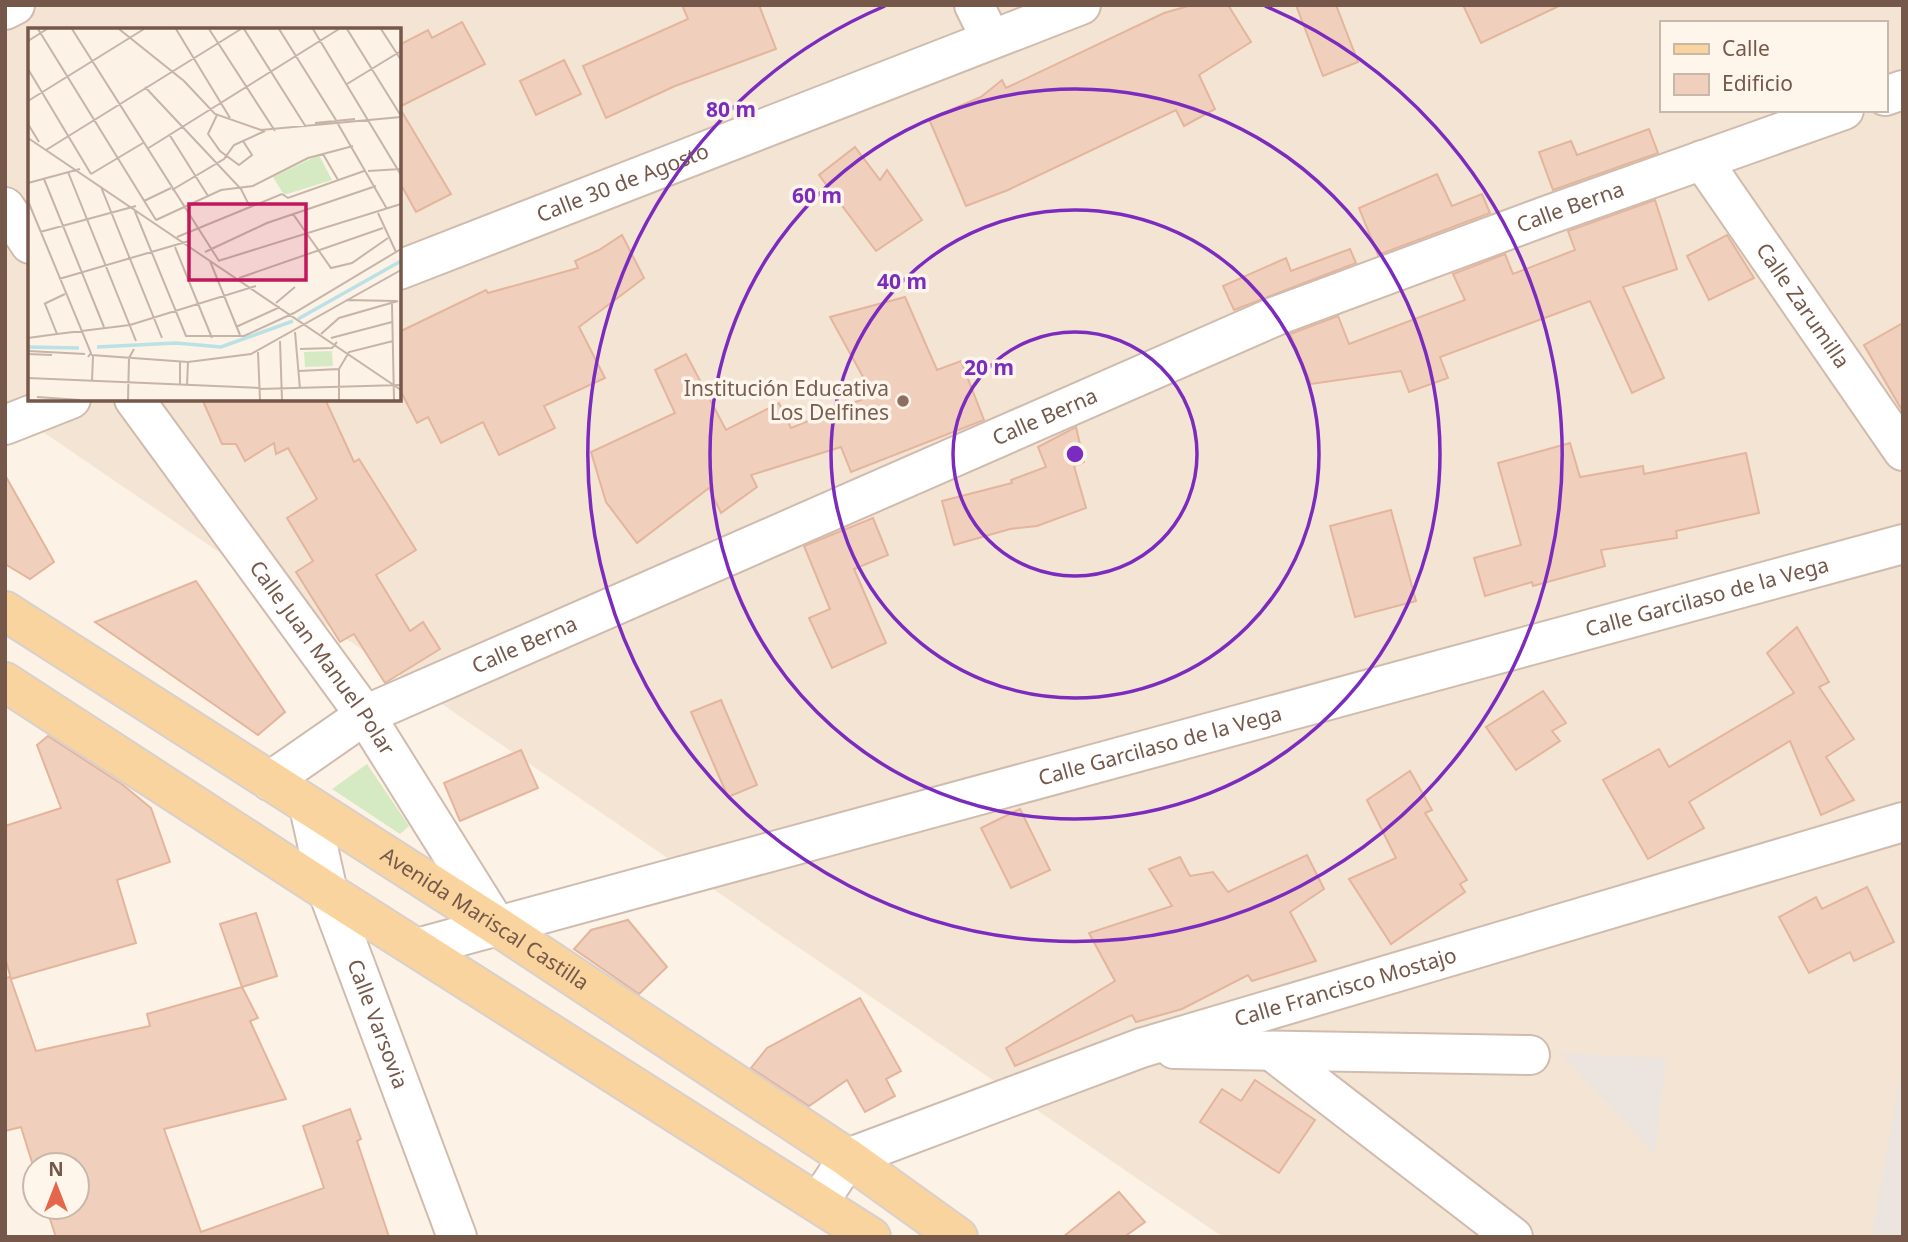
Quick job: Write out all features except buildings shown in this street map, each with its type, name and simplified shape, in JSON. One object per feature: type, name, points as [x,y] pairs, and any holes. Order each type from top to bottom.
[{"type":"main road","name":"Avenida Mariscal Castilla","points":[[5,611],[497,926],[848,1158],[958,1237]]},
{"type":"main road","points":[[5,682],[328,892],[871,1237]]},
{"type":"street","points":[[5,10],[15,5]]},
{"type":"street","points":[[974,5],[990,39]]},
{"type":"street","name":"Calle 30 de Agosto","points":[[401,269],[1081,5]]},
{"type":"street","name":"Calle Berna","points":[[270,780],[365,715],[1276,316],[1838,112]]},
{"type":"street","name":"Calle Zarumilla","points":[[1702,160],[1903,451]]},
{"type":"street","points":[[5,207],[28,241]]},
{"type":"street","points":[[5,425],[66,401]]},
{"type":"street","name":"Calle Juan Manuel Polar","points":[[135,401],[365,715],[497,926]]},
{"type":"street","name":"Calle Garcilaso de la Vega","points":[[417,948],[1903,544]]},
{"type":"street","name":"Calle Varsovia","points":[[309,807],[328,892],[457,1237]]},
{"type":"street","name":"Calle Francisco Mostajo","points":[[848,1158],[1141,1048],[1903,822]]},
{"type":"street","points":[[1141,1048],[1530,1055]]},
{"type":"street","points":[[1273,1052],[1513,1237]]},
{"type":"street","points":[[819,1202],[848,1158]]},
{"type":"shaded area","points":[[5,5],[1903,5],[1903,1237],[1223,1237],[5,406]]},
{"type":"shaded area","points":[[1560,1053],[1666,1058],[1655,1154]]},
{"type":"shaded area","points":[[1900,1076],[1903,1076],[1903,1237],[1871,1237]]},
{"type":"green space","points":[[367,764],[409,826],[400,834],[332,789]]},
{"type":"place","name":"Institución Educativa Los Delfines","points":[[903,401]]}]
